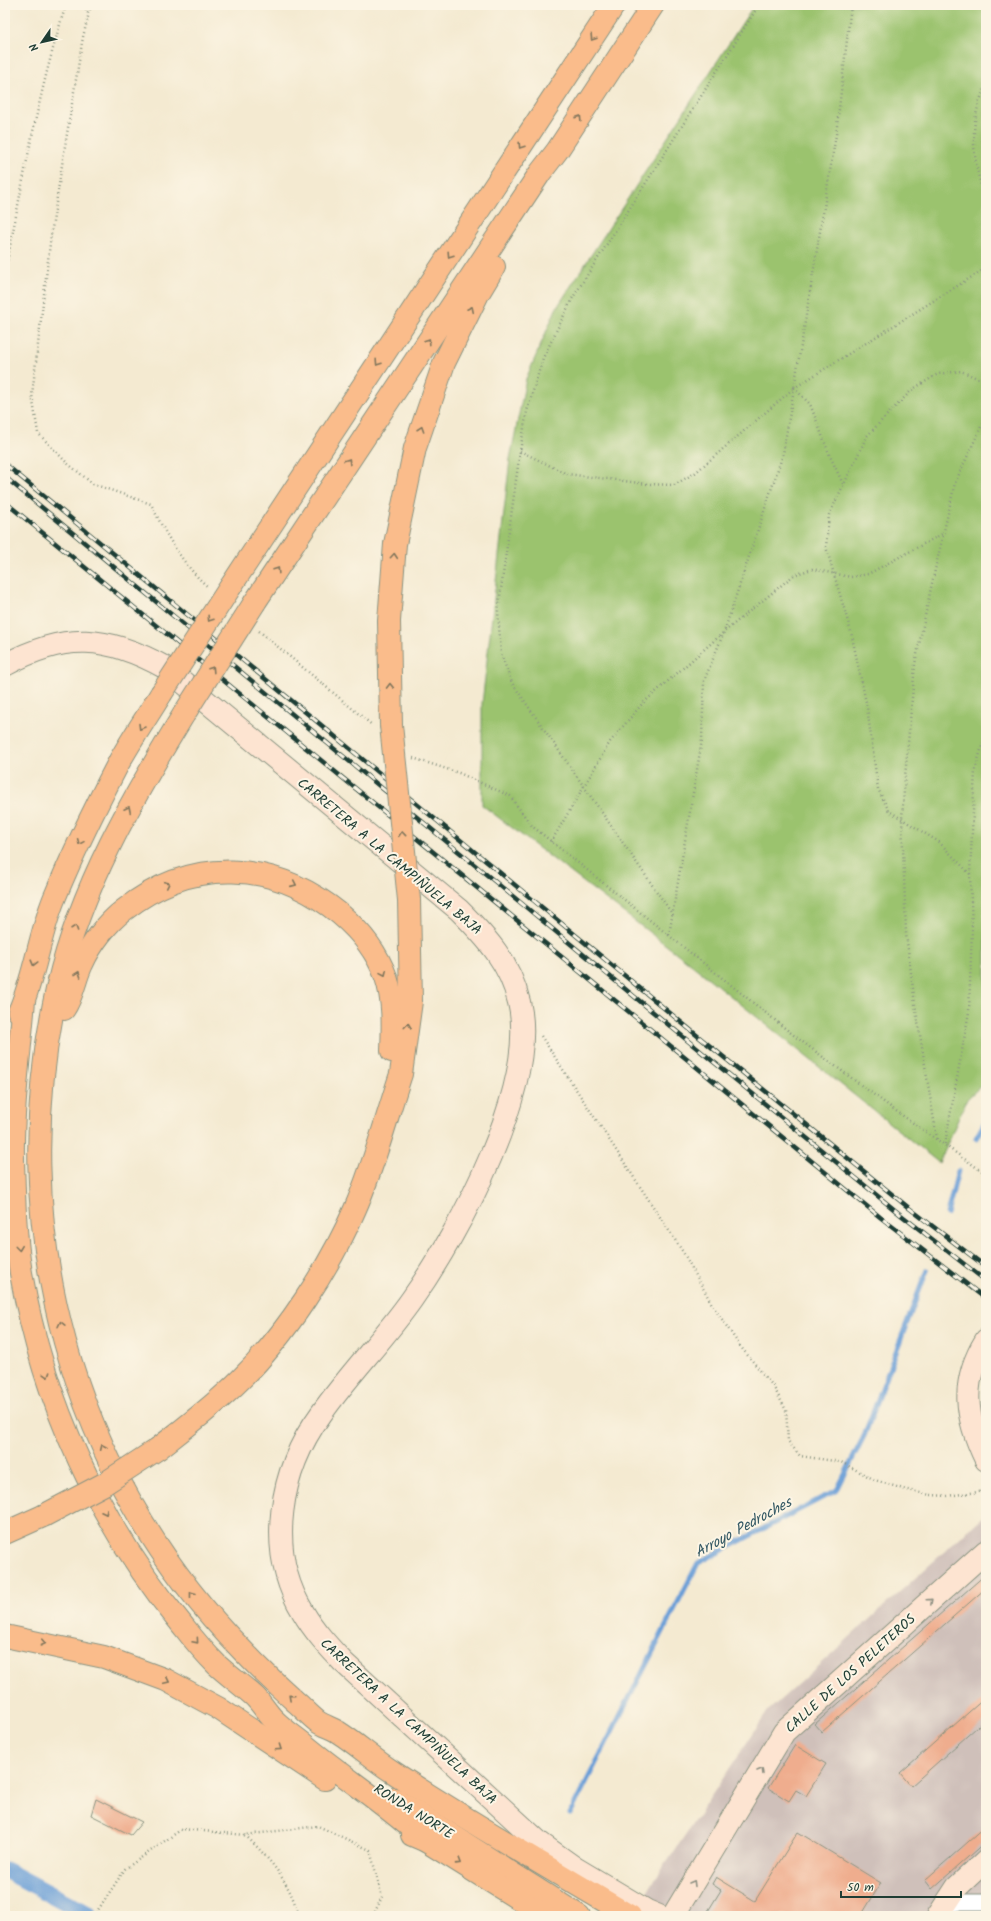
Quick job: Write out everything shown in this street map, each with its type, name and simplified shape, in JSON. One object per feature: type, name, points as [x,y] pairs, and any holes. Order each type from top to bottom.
[{"type":"highway","points":[[5,1066],[13,1025],[24,1000],[37,951],[54,900],[87,824],[119,762],[231,586],[614,5]]},
{"type":"highway","points":[[630,1916],[446,1807],[388,1769],[336,1731],[320,1724],[262,1671],[210,1618],[180,1579],[143,1524],[110,1463],[88,1413],[65,1343],[48,1268],[39,1182],[39,1127],[49,1034],[59,983],[75,927],[100,864],[139,786],[255,602],[653,5]]},
{"type":"highway","points":[[5,1533],[43,1516],[104,1484],[159,1448],[205,1413],[242,1379],[280,1335],[309,1294],[336,1248],[355,1209],[401,1074],[411,1001],[409,900],[391,725],[389,621],[395,544],[415,448],[444,363],[479,292],[547,183],[557,151]]},
{"type":"highway","points":[[49,1034],[66,1006],[82,963],[102,932],[123,910],[149,892],[174,881],[200,874],[231,871],[261,874],[292,883],[321,899],[350,923],[370,946],[385,975],[392,997],[393,1020],[392,1064],[386,1118]]},
{"type":"highway","points":[[24,1000],[16,1086],[13,1148],[15,1219],[22,1273],[36,1343],[59,1412],[81,1465],[108,1519],[142,1571],[183,1626],[215,1663],[255,1698],[274,1721],[337,1772],[410,1826],[426,1841]]},
{"type":"highway","points":[[5,1636],[104,1657],[166,1680],[218,1708],[405,1832],[426,1841],[546,1916]]},
{"type":"highway","name":"RONDA NORTE","points":[[255,1698],[280,1714],[354,1774],[579,1916]]},
{"type":"highway","name":"RONDA NORTE","points":[[320,1724],[332,1738],[380,1776],[601,1916]]},
{"type":"street","name":"CARRETERA A LA CAMPIÑUELA BAJA","points":[[5,665],[21,656],[47,646],[72,642],[94,642],[117,646],[141,654],[166,668],[459,910],[486,937],[500,957],[514,984],[522,1021],[522,1044],[515,1085],[504,1121],[464,1216],[440,1259],[389,1331],[321,1414],[303,1442],[292,1464],[284,1492],[281,1524],[283,1554],[290,1583],[301,1610],[320,1637],[343,1662],[540,1843],[575,1868],[647,1911],[659,1916]]},
{"type":"street","points":[[986,1340],[974,1363],[970,1375],[968,1403],[971,1424],[986,1460]]},
{"type":"street","name":"CALLE DE LOS PELETEROS","points":[[673,1916],[784,1732],[986,1551]]},
{"type":"street","points":[[941,1911],[957,1887],[986,1860]]},
{"type":"street","points":[[941,1911],[961,1902],[986,1902]]},
{"type":"path","points":[[5,272],[53,44],[66,5]]},
{"type":"path","points":[[84,5],[88,14],[91,5]]},
{"type":"path","points":[[673,915],[512,683],[502,654],[498,610],[520,451],[527,411],[542,358],[572,299],[759,5]]},
{"type":"path","points":[[669,935],[702,740],[704,681],[724,632],[783,454],[836,135],[852,5]]},
{"type":"path","points":[[986,86],[980,97],[973,141],[980,182],[986,201]]},
{"type":"path","points":[[520,451],[567,474],[648,484],[674,485],[695,473],[794,388],[986,268]]},
{"type":"path","points":[[970,874],[939,842],[889,811],[878,789],[867,707],[850,632],[826,547],[829,515],[867,436],[913,388],[938,374],[961,370],[986,382]]},
{"type":"path","points":[[794,388],[810,404],[830,456],[844,484]]},
{"type":"path","points":[[937,1139],[915,1004],[906,934],[902,819],[915,664],[955,483],[986,416]]},
{"type":"path","points":[[552,842],[583,786],[610,742],[642,704],[724,632],[794,575],[812,568],[851,578],[868,574],[944,533]]},
{"type":"path","points":[[945,1144],[969,1012],[972,928],[970,874],[975,770],[986,733]]},
{"type":"path","points":[[537,1030],[683,1252],[713,1306],[740,1346],[773,1386],[786,1410],[788,1441],[800,1456],[841,1462],[876,1480],[903,1489],[930,1495],[947,1496],[986,1491]]},
{"type":"path","points":[[94,1916],[125,1869],[182,1830],[245,1835],[318,1826],[370,1850],[382,1897],[373,1916]]},
{"type":"path","points":[[245,1835],[272,1861],[294,1897],[299,1916]]},
{"type":"shaded area","points":[[986,1514],[986,1916],[672,1916],[643,1898],[768,1711]]},
{"type":"green space","points":[[754,5],[986,5],[986,1081],[967,1099],[939,1163],[687,961],[482,805],[482,704],[510,459],[526,379],[556,309]]},
{"type":"building","points":[[986,1574],[986,1588],[822,1732],[815,1724]]},
{"type":"building","points":[[986,1697],[986,1719],[911,1786],[900,1773]]},
{"type":"building","points":[[795,1745],[826,1764],[806,1796],[796,1790],[789,1801],[768,1788]]},
{"type":"building","points":[[96,1799],[142,1822],[131,1835],[91,1815]]},
{"type":"building","points":[[986,1826],[986,1841],[932,1889],[925,1880]]},
{"type":"building","points":[[798,1832],[881,1883],[861,1916],[705,1916],[721,1890],[712,1884],[716,1877],[755,1901]]},
{"type":"waterway","name":"Arroyo Pedroches","points":[[976,1138],[986,1120]]},
{"type":"waterway","name":"Arroyo Pedroches","points":[[947,1214],[958,1171]]},
{"type":"waterway","name":"Arroyo Pedroches","points":[[570,1814],[698,1563],[837,1490],[864,1436],[927,1270]]},
{"type":"waterway","points":[[5,1870],[88,1914]]},
{"type":"railway","points":[[5,464],[699,1037],[909,1208],[986,1267]]},
{"type":"railway","points":[[5,477],[693,1045],[901,1215],[986,1281]]},
{"type":"railway","points":[[5,502],[880,1217],[986,1299]]}]
